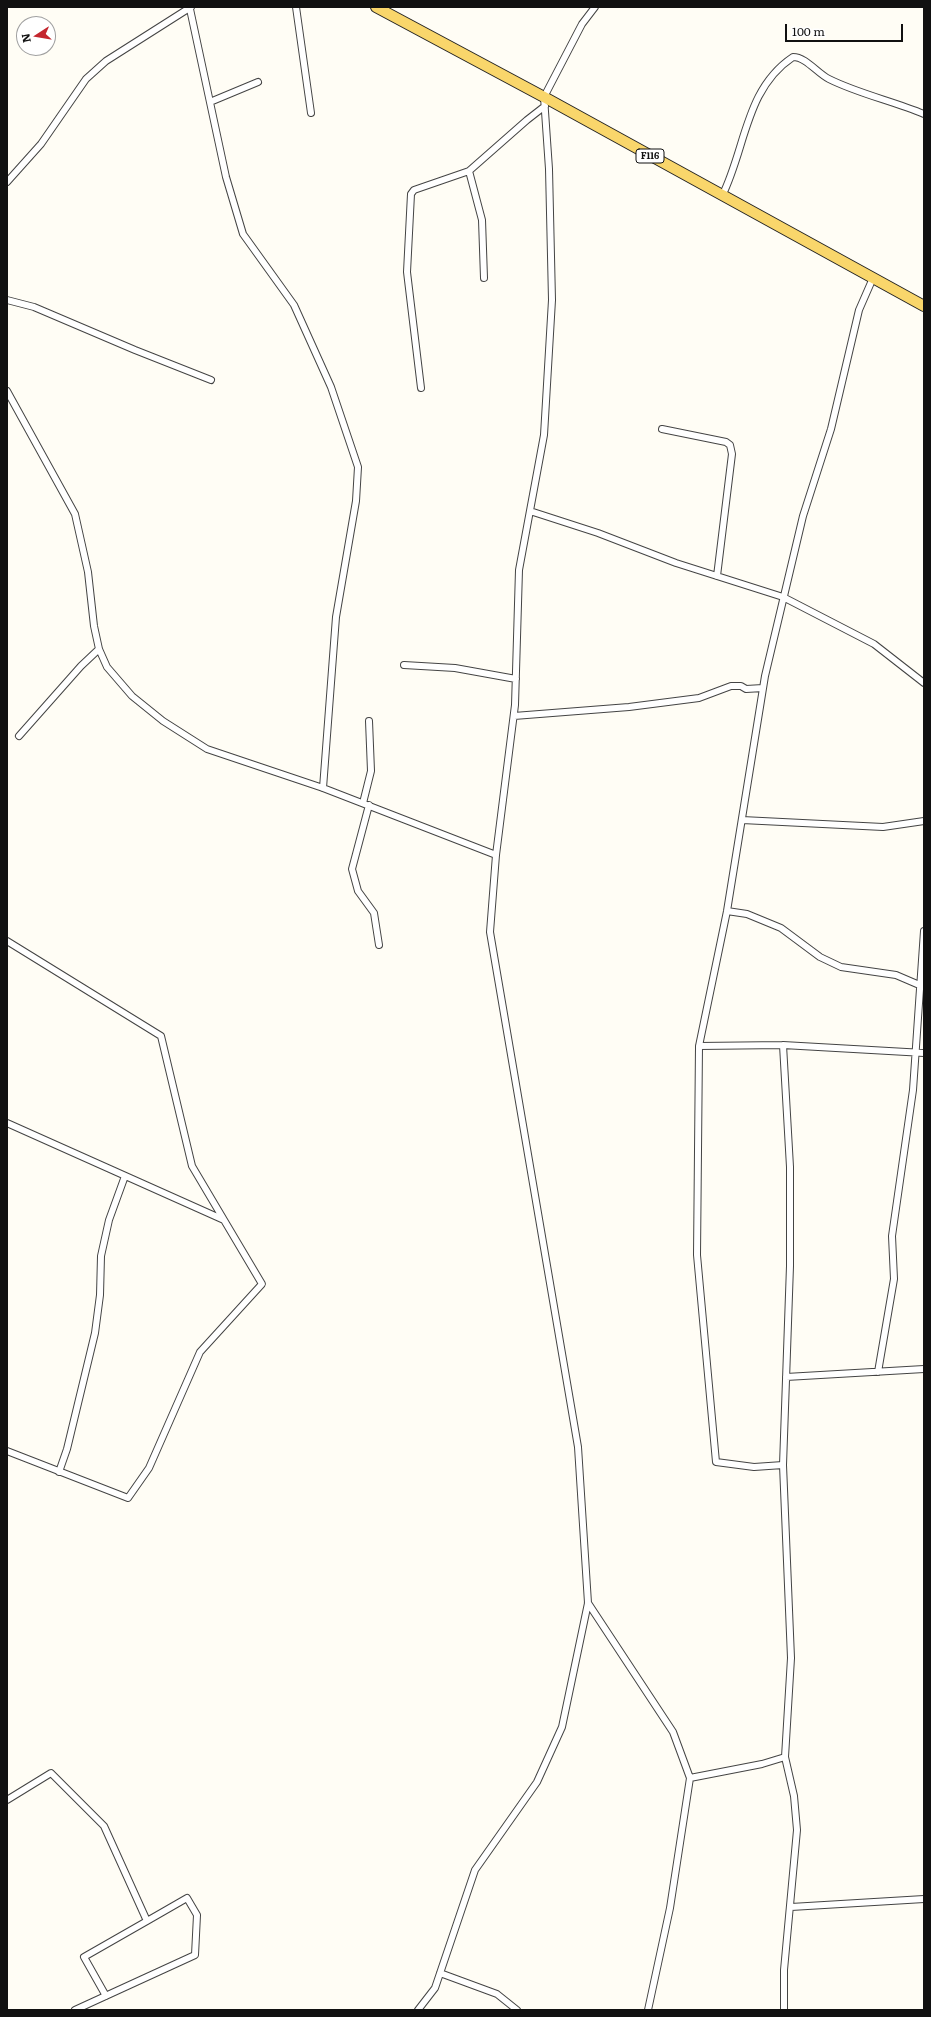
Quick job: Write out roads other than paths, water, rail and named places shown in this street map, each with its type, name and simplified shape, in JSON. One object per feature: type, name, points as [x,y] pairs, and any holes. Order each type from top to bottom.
[{"type":"main road","name":"F116","points":[[376,7],[545,102],[924,306]]},
{"type":"street","points":[[296,7],[311,113]]},
{"type":"street","points":[[421,388],[407,272],[411,194],[414,190],[469,171],[527,120],[545,102],[582,24],[595,7]]},
{"type":"street","points":[[7,182],[41,144],[86,80],[106,61],[190,8],[226,177],[243,234],[294,305],[331,387],[358,467],[356,501],[336,617],[323,788]]},
{"type":"street","points":[[722,196],[730,180],[752,109],[768,78],[793,57],[800,58],[827,78],[848,88],[924,114]]},
{"type":"street","points":[[210,102],[258,82]]},
{"type":"street","points":[[418,2010],[435,1988],[475,1870],[537,1782],[562,1727],[588,1603],[578,1447],[490,932],[496,854],[514,716],[519,570],[544,435],[552,300],[545,102]]},
{"type":"street","points":[[469,171],[482,220],[484,278]]},
{"type":"street","points":[[783,1465],[754,1467],[716,1462],[697,1255],[699,1046],[727,911],[763,688],[783,597],[803,516],[831,429],[859,310],[873,278]]},
{"type":"street","points":[[7,300],[34,307],[135,350],[211,380]]},
{"type":"street","points":[[7,390],[75,514],[88,572],[94,626],[99,649],[108,667],[132,696],[163,721],[207,749],[323,788],[496,854]]},
{"type":"street","points":[[662,429],[726,442],[730,446],[732,454],[717,576]]},
{"type":"street","points":[[530,511],[598,532],[676,563],[783,597],[874,644],[924,683]]},
{"type":"street","points":[[19,736],[81,666],[99,649]]},
{"type":"street","points":[[404,664],[454,668],[516,679]]},
{"type":"street","points":[[514,716],[630,707],[699,698],[731,686],[763,688]]},
{"type":"street","points":[[369,721],[371,771],[366,804],[352,869],[358,891],[374,913],[379,945]]},
{"type":"street","points":[[742,820],[883,827],[924,820]]},
{"type":"street","points":[[727,911],[747,914],[781,928],[820,957],[842,967],[896,975],[922,986]]},
{"type":"street","points":[[878,1372],[894,1279],[892,1236],[913,1090],[915,1052],[922,986],[924,931]]},
{"type":"street","points":[[7,941],[161,1036],[192,1166],[262,1284],[200,1352],[149,1468],[128,1498],[7,1451]]},
{"type":"street","points":[[699,1046],[783,1045],[924,1053]]},
{"type":"street","points":[[783,1045],[790,1167],[790,1266],[783,1465],[791,1658],[785,1757],[794,1796],[797,1830],[784,1970],[784,2010]]},
{"type":"street","points":[[7,1123],[224,1220]]},
{"type":"street","points":[[59,1472],[67,1450],[95,1333],[100,1295],[103,1249],[110,1220],[125,1176]]},
{"type":"street","points":[[786,1377],[924,1369]]},
{"type":"street","points":[[588,1603],[673,1732],[690,1778],[670,1908],[648,2010]]},
{"type":"street","points":[[690,1778],[762,1764],[785,1757]]},
{"type":"street","points":[[7,1800],[51,1773],[104,1826],[147,1921]]},
{"type":"street","points":[[75,2010],[106,1996],[195,1954],[197,1915],[187,1898],[84,1957],[106,1996]]},
{"type":"street","points":[[791,1907],[924,1899]]},
{"type":"street","points":[[440,1973],[497,1994],[517,2010]]}]
